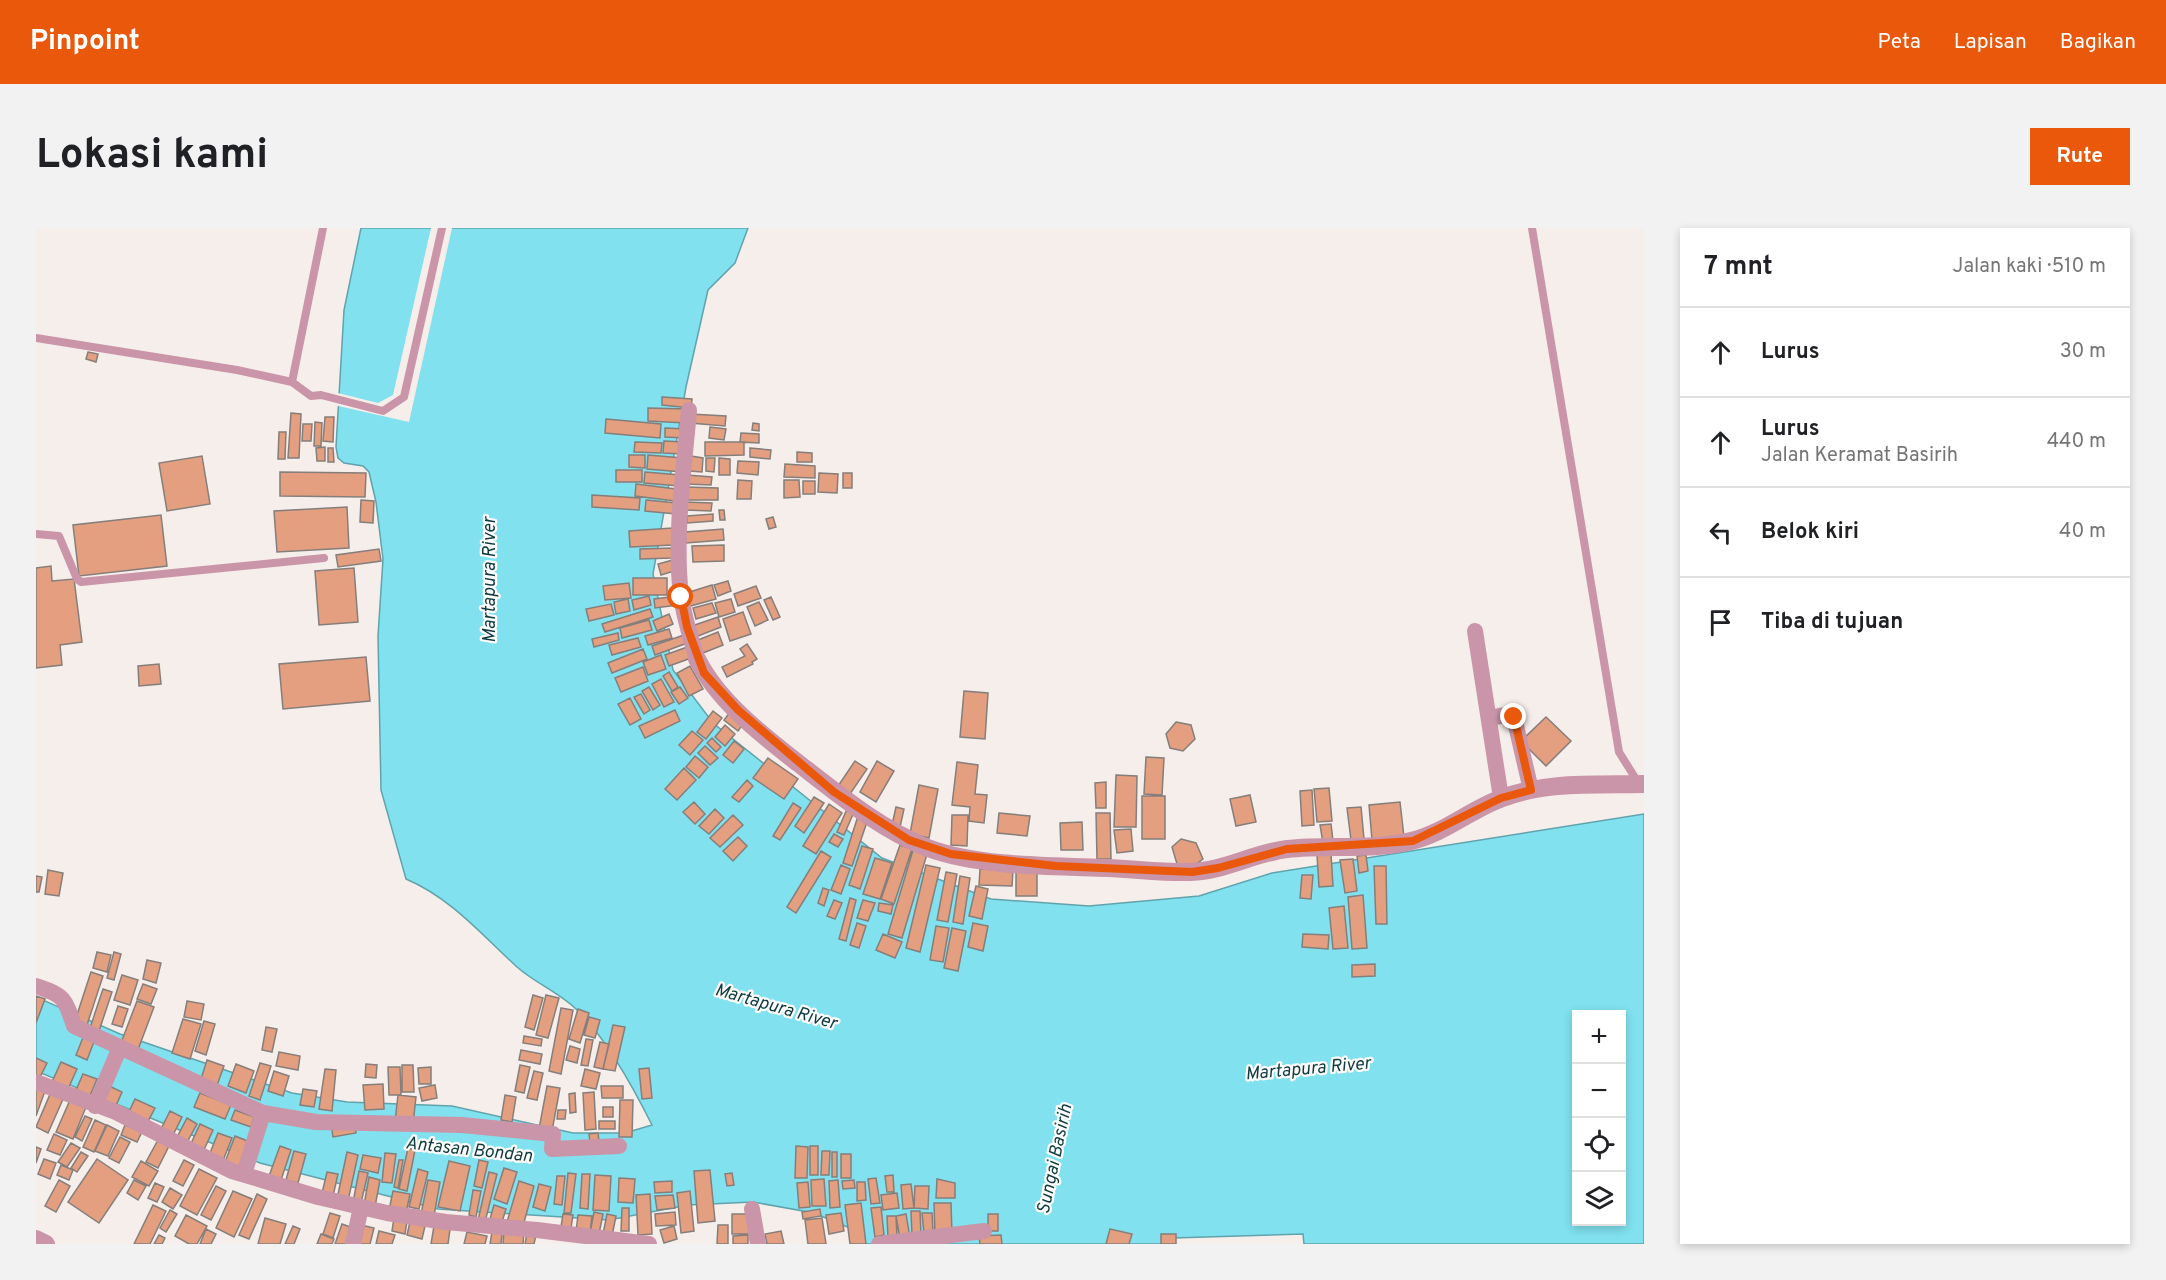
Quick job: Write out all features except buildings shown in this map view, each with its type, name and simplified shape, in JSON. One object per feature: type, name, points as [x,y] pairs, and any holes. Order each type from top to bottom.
[{"type":"street","points":[[689,410],[680,525],[681,584],[687,627],[698,659],[715,688],[834,792],[909,840],[930,849],[974,858],[1056,866],[1192,872],[1218,868],[1287,849],[1413,841],[1501,798],[1531,790],[1564,785],[1641,784]]},
{"type":"street","points":[[1475,631],[1501,798]]},
{"type":"street","points":[[1489,718],[1506,715],[1514,717],[1531,790]]},
{"type":"street","points":[[36,986],[59,994],[67,1003],[74,1026],[263,1113],[316,1122],[390,1121],[496,1126],[553,1134],[552,1149],[619,1146]]},
{"type":"street","points":[[95,1106],[120,1047]]},
{"type":"street","points":[[36,1082],[158,1132],[203,1159],[244,1174],[361,1208],[446,1222],[537,1230],[649,1244]]},
{"type":"street","points":[[244,1174],[263,1113]]},
{"type":"street","points":[[353,1244],[361,1208]]},
{"type":"street","points":[[753,1209],[758,1244]]},
{"type":"street","points":[[879,1244],[984,1231]]},
{"type":"street","points":[[36,1239],[46,1244]]},
{"type":"lane","points":[[292,382],[323,228]]},
{"type":"lane","points":[[36,338],[237,370],[292,382],[311,396],[321,396],[382,411],[405,398],[442,228]]},
{"type":"lane","points":[[1532,228],[1619,752],[1641,784]]},
{"type":"lane","points":[[36,534],[59,536],[77,579],[81,582],[324,558]]},
{"type":"water","points":[[361,228],[748,228],[735,263],[708,290],[686,387],[653,574],[673,670],[713,723],[882,858],[991,899],[1089,906],[1199,896],[1272,873],[1644,814],[1644,1244],[1304,1244],[1303,1234],[1173,1238],[1164,1244],[863,1244],[857,1231],[814,1213],[753,1202],[688,1205],[609,1220],[438,1209],[260,1163],[36,1071],[36,997],[120,1034],[292,1093],[347,1102],[452,1106],[573,1133],[625,1133],[652,1125],[609,1049],[577,1010],[517,967],[452,907],[406,879],[381,790],[378,636],[383,559],[376,502],[369,472],[363,466],[344,463],[338,458],[336,447],[344,310]]},
{"type":"pier","points":[[431,228],[452,228],[409,422],[334,405],[334,392],[378,403],[393,395]]},
{"type":"route","points":[[681,597],[687,627],[704,673],[715,688],[787,754],[834,792],[909,840],[930,849],[974,858],[1056,866],[1192,872],[1218,868],[1287,849],[1341,848],[1413,841],[1501,798],[1531,790],[1514,717]]},
{"type":"water label","name":"Martapura River","points":[[489,580]]},
{"type":"water label","name":"Martapura River","points":[[776,1006]]},
{"type":"water label","name":"Martapura River","points":[[1308,1068]]},
{"type":"water label","name":"Antasan Bondan","points":[[469,1149]]},
{"type":"water label","name":"Sungai Basirih","points":[[1054,1159]]}]
